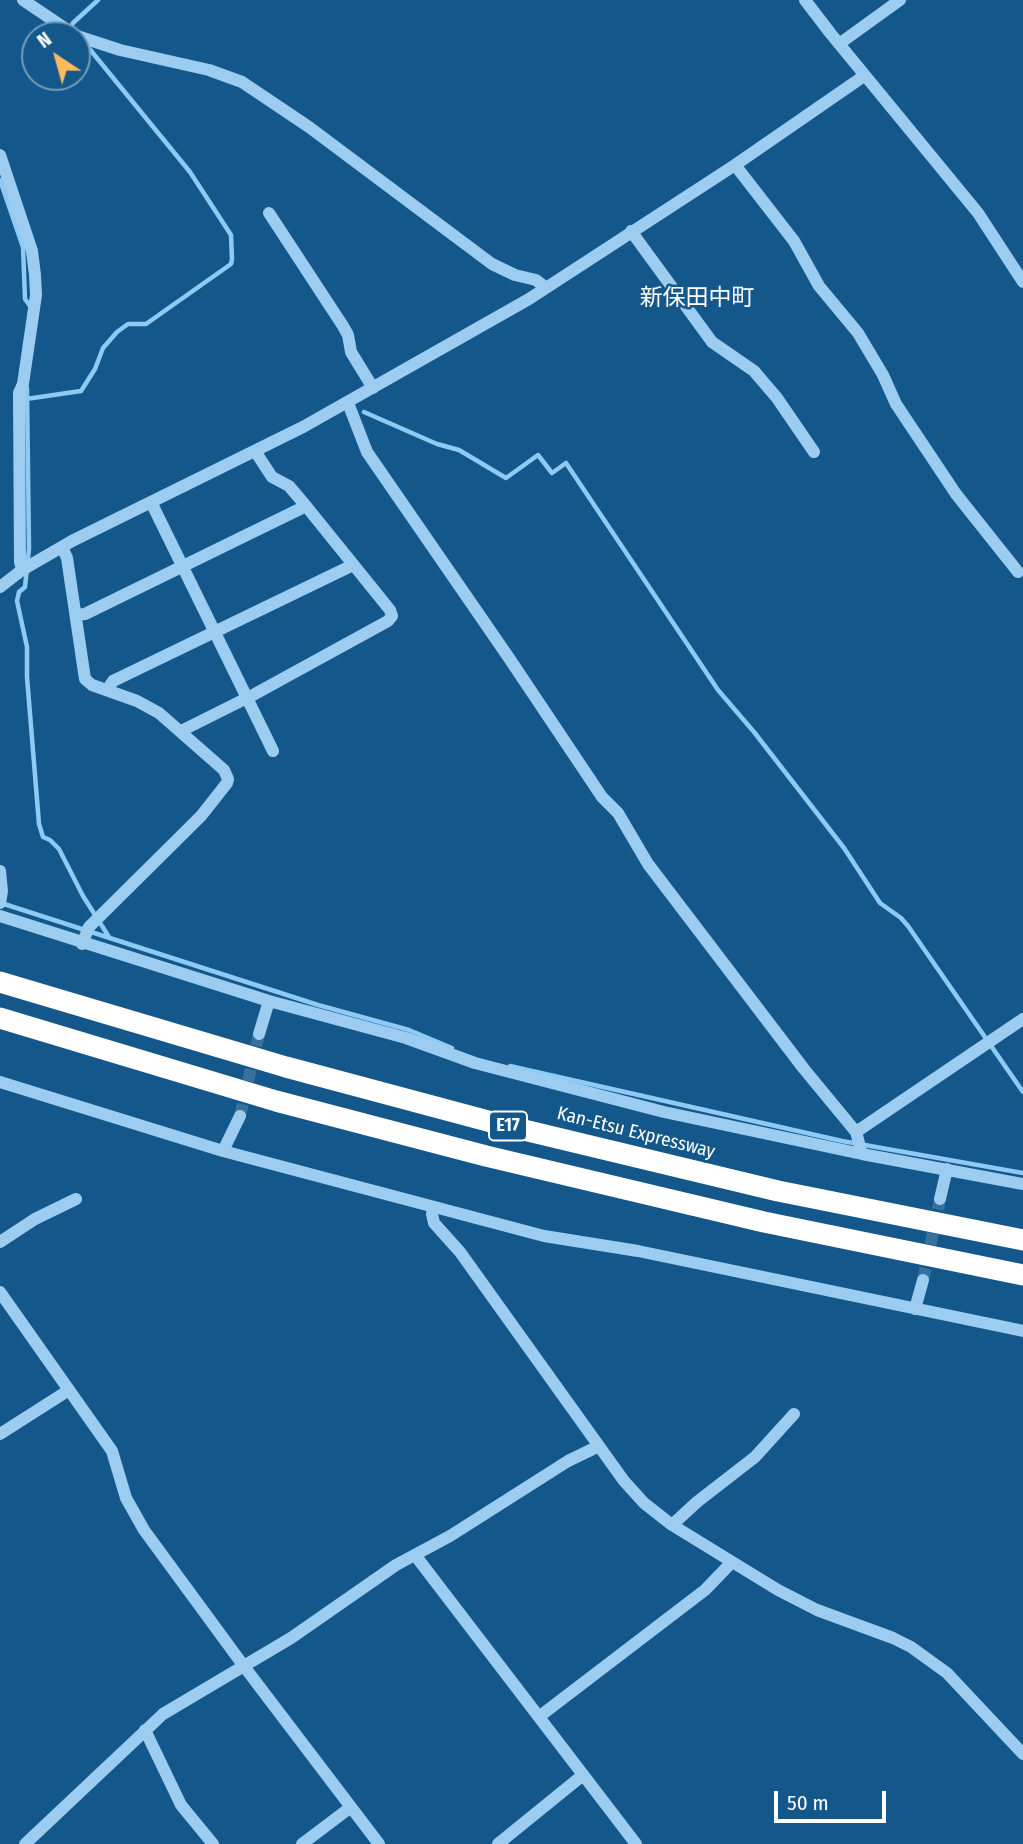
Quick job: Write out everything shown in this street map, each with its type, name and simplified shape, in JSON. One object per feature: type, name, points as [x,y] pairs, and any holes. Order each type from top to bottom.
[{"type":"highway","name":"Kan-Etsu Expressway","points":[[0,982],[286,1068],[499,1124],[778,1191],[1023,1240]]},
{"type":"highway","name":"E17","points":[[0,1017],[276,1101],[486,1156],[764,1222],[1023,1275]]},
{"type":"street","points":[[23,0],[55,21]]},
{"type":"street","points":[[805,0],[864,76],[978,213],[1023,282]]},
{"type":"street","points":[[839,44],[900,0]]},
{"type":"street","points":[[91,41],[120,50],[209,69],[242,82],[309,127],[492,264],[515,275],[536,280],[546,288]]},
{"type":"street","points":[[0,587],[22,570],[62,547],[348,403],[546,288],[864,76]]},
{"type":"street","points":[[0,155],[6,195],[32,251],[36,295],[23,384],[19,393],[22,570]]},
{"type":"street","points":[[734,165],[794,241],[819,286],[858,333],[883,375],[896,404],[956,494],[1018,572]]},
{"type":"street","points":[[269,213],[344,326],[351,352],[373,388]]},
{"type":"street","points":[[631,231],[712,342],[754,372],[777,398],[814,452]]},
{"type":"street","points":[[348,403],[367,452],[602,797],[618,813],[648,864],[804,1069],[856,1132],[862,1154]]},
{"type":"street","points":[[181,731],[391,619],[390,610],[354,565],[289,486],[272,477],[255,451]]},
{"type":"street","points":[[151,502],[273,751]]},
{"type":"street","points":[[76,615],[85,614],[306,506]]},
{"type":"street","points":[[62,547],[67,558],[84,676],[88,682],[146,706],[181,731],[224,770],[227,783],[201,816],[89,927],[82,944]]},
{"type":"street","points":[[107,690],[113,681],[354,565]]},
{"type":"street","points":[[0,871],[0,903]]},
{"type":"street","points":[[0,916],[269,1001],[406,1038],[475,1063],[651,1108],[862,1154],[1023,1184]]},
{"type":"street","points":[[259,1034],[269,1001]]},
{"type":"street","points":[[856,1132],[1023,1019]]},
{"type":"street","points":[[0,1082],[223,1151],[544,1236],[638,1251],[1023,1331]]},
{"type":"street","points":[[223,1151],[240,1116]]},
{"type":"street","points":[[940,1199],[947,1170]]},
{"type":"street","points":[[0,1242],[35,1219],[76,1199]]},
{"type":"street","points":[[434,1208],[432,1219],[437,1227],[460,1252],[624,1481],[644,1503],[672,1525],[810,1606],[911,1647],[947,1673],[1023,1754]]},
{"type":"street","points":[[915,1309],[923,1280]]},
{"type":"street","points":[[0,1292],[112,1451],[133,1513],[243,1665],[379,1844]]},
{"type":"street","points":[[0,1434],[69,1390]]},
{"type":"street","points":[[672,1525],[696,1502],[755,1457],[794,1414]]},
{"type":"street","points":[[25,1844],[163,1714],[290,1638],[396,1565],[450,1536],[568,1461],[599,1446]]},
{"type":"street","points":[[415,1555],[636,1844]]},
{"type":"street","points":[[540,1716],[705,1590],[732,1562]]},
{"type":"street","points":[[145,1730],[181,1805],[213,1844]]},
{"type":"street","points":[[498,1844],[583,1775]]},
{"type":"street","points":[[302,1844],[351,1807]]},
{"type":"waterway","points":[[75,21],[98,0]]},
{"type":"waterway","points":[[26,399],[81,391],[95,369],[103,348],[117,332],[128,324],[146,324],[231,264],[232,259],[231,235],[190,172],[91,51]]},
{"type":"waterway","points":[[0,180],[23,247],[25,299],[30,306]]},
{"type":"waterway","points":[[27,388],[29,549],[25,587],[19,592],[17,601],[27,647],[39,824],[43,837],[59,849],[83,896],[109,937]]},
{"type":"waterway","points":[[364,412],[437,444],[459,450],[506,478],[538,455],[552,473],[566,463],[718,690],[844,848],[880,903],[908,926],[1023,1092]]},
{"type":"waterway","points":[[1,903],[318,1005],[409,1030],[452,1048]]},
{"type":"waterway","points":[[510,1066],[842,1141],[1023,1173]]},
{"type":"tunnel","points":[[240,1116],[259,1034]]},
{"type":"tunnel","points":[[923,1280],[940,1199]]},
{"type":"district","name":"新保田中町","points":[[697,299]]}]
